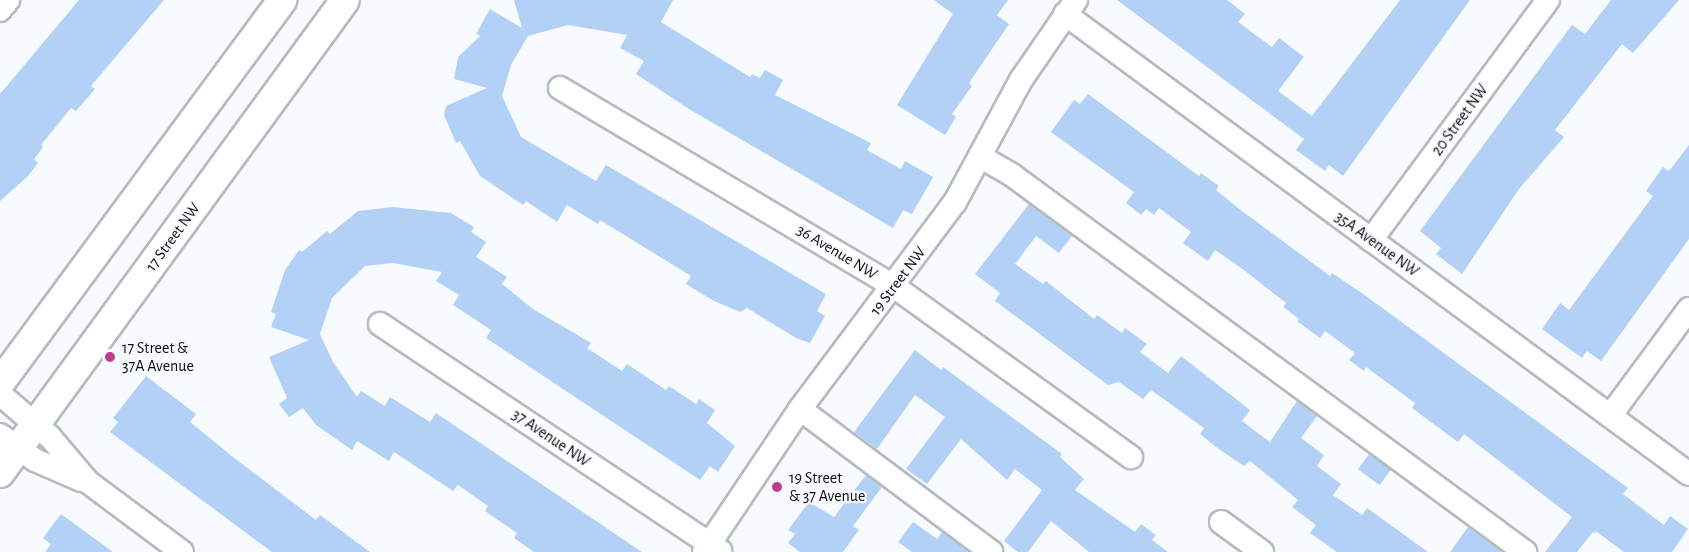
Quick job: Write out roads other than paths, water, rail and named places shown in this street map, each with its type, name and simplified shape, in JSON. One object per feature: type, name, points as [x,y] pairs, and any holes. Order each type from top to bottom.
[{"type":"main road","points":[[0,383],[282,0]]},
{"type":"main road","name":"17 Street NW","points":[[0,473],[9,442],[345,0]]},
{"type":"street","points":[[0,10],[8,0]]},
{"type":"street","name":"20 Street NW","points":[[1371,240],[1548,0]]},
{"type":"street","name":"35A Avenue NW","points":[[1071,7],[1371,240],[1689,474]]},
{"type":"street","name":"19 Street NW","points":[[712,549],[800,409],[895,287],[956,202],[1021,80],[1071,7]]},
{"type":"street","name":"36 Avenue NW","points":[[560,88],[895,287],[1131,457]]},
{"type":"street","points":[[981,157],[1022,182],[1525,552]]},
{"type":"street","points":[[1610,416],[1689,309]]},
{"type":"street","name":"37 Avenue NW","points":[[380,324],[712,549]]},
{"type":"street","points":[[0,394],[28,416],[88,482],[176,550]]},
{"type":"street","points":[[800,409],[991,552]]},
{"type":"street","points":[[9,442],[88,482]]},
{"type":"street","points":[[1221,522],[1262,552]]},
{"type":"place","name":"17 Street & 37A Avenue","points":[[110,357]]},
{"type":"place","name":"19 Street & 37 Avenue","points":[[777,487]]}]
